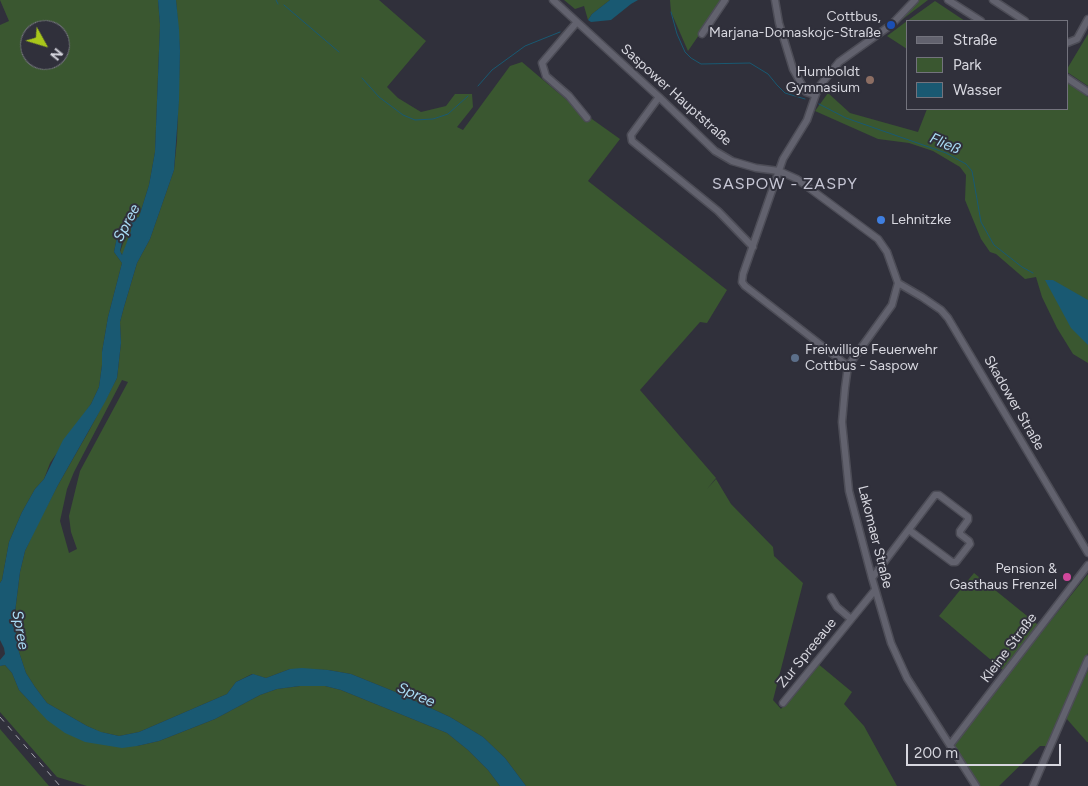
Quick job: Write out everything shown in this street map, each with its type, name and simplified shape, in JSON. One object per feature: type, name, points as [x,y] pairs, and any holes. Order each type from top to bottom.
[{"type":"street","name":"Saspower Hauptstraße","points":[[553,0],[715,151],[732,161],[748,166],[779,171],[796,180],[878,239],[887,252],[898,284]]},
{"type":"street","points":[[702,34],[725,0]]},
{"type":"street","points":[[775,0],[779,22],[793,69],[806,92],[815,95]]},
{"type":"street","points":[[848,366],[745,286],[742,282],[743,274],[783,159],[808,120],[818,88],[839,62],[890,25],[915,0]]},
{"type":"street","points":[[948,0],[979,20]]},
{"type":"street","points":[[993,0],[1023,20]]},
{"type":"street","points":[[1068,42],[1077,39],[1088,19]]},
{"type":"street","points":[[577,22],[542,63],[546,76],[569,96],[587,118]]},
{"type":"street","points":[[1068,79],[1088,92]]},
{"type":"street","points":[[659,97],[631,135],[632,141],[718,210],[753,246]]},
{"type":"street","name":"Lakomaer Straße","points":[[898,284],[892,305],[848,366],[844,388],[842,422],[849,490],[891,643],[907,678],[976,786]]},
{"type":"street","name":"Skadower Straße","points":[[898,284],[941,310],[948,318],[1088,553]]},
{"type":"street","points":[[872,578],[935,495],[939,495],[968,517],[960,534],[970,544],[956,562],[952,562],[909,530]]},
{"type":"street","name":"Kleine Straße","points":[[950,745],[1088,565]]},
{"type":"street","name":"Zur Spreeaue","points":[[783,704],[875,590]]},
{"type":"street","name":"Zur Spreeaue","points":[[831,597],[837,607],[851,619]]},
{"type":"street","points":[[1033,786],[1088,659]]},
{"type":"green space","points":[[0,0],[158,0],[160,25],[155,152],[149,185],[139,217],[127,222],[117,237],[114,252],[122,263],[108,317],[99,387],[91,404],[50,463],[44,479],[35,489],[22,512],[9,542],[0,583],[0,25],[9,21]]},
{"type":"green space","points":[[176,0],[379,0],[426,41],[387,87],[398,98],[421,112],[446,106],[455,94],[472,94],[473,107],[457,127],[463,130],[510,66],[522,62],[575,107],[620,139],[588,181],[727,290],[707,323],[700,322],[640,390],[716,478],[707,489],[716,479],[731,504],[773,547],[774,556],[803,583],[773,700],[781,709],[817,663],[852,692],[844,704],[864,726],[897,786],[526,786],[505,758],[483,737],[450,717],[351,674],[328,670],[290,669],[266,678],[252,674],[236,682],[227,694],[139,732],[119,736],[101,732],[87,726],[47,703],[26,673],[19,652],[14,620],[20,572],[25,551],[38,523],[117,378],[121,343],[120,322],[124,307],[137,263],[150,239],[174,170],[180,51]],"holes":[[[122,380],[128,382],[80,471],[69,516],[71,532],[77,549],[69,553],[60,521],[67,489]]]},
{"type":"green space","points":[[564,0],[610,0],[592,14],[588,20],[584,6],[575,9]]},
{"type":"green space","points":[[670,0],[723,0],[688,51],[671,12]]},
{"type":"green space","points":[[919,0],[928,0],[895,25],[906,14]]},
{"type":"green space","points":[[935,1],[964,20],[908,20]]},
{"type":"green space","points":[[906,22],[906,48],[887,36]]},
{"type":"green space","points":[[1088,34],[1088,86],[1068,73],[1068,67]]},
{"type":"green space","points":[[1068,83],[1088,97],[1088,363],[1073,354],[1057,328],[1042,297],[1036,277],[1025,279],[996,254],[990,252],[981,239],[965,200],[966,175],[960,167],[933,151],[909,143],[878,139],[815,111],[828,93],[850,113],[918,132],[927,110],[1068,110]]},
{"type":"green space","points":[[129,226],[131,231],[123,255],[120,252]]},
{"type":"green space","points":[[974,573],[1037,624],[1040,634],[1088,574],[1088,653],[1048,746],[1040,746],[999,786],[979,786],[950,741],[1004,671],[939,616]]},
{"type":"green space","points":[[5,665],[12,673],[19,690],[34,706],[137,746],[159,741],[215,719],[260,695],[277,689],[300,686],[325,686],[341,690],[447,733],[488,770],[500,786],[87,786],[57,777],[0,712],[0,666]]},
{"type":"green space","points":[[1088,670],[1088,742],[1087,742],[1066,718]]},
{"type":"green space","points":[[0,729],[49,786],[0,786]]},
{"type":"water","name":"Spree","points":[[158,0],[176,0],[180,51],[179,101],[174,170],[150,239],[137,263],[124,307],[120,322],[121,343],[117,378],[58,485],[25,551],[20,572],[14,620],[19,652],[26,673],[47,703],[87,726],[101,732],[119,736],[139,732],[227,694],[236,682],[253,674],[266,678],[290,669],[302,668],[351,674],[450,717],[483,737],[505,758],[526,786],[500,786],[488,770],[468,750],[447,733],[341,690],[325,686],[300,686],[277,689],[260,695],[215,719],[159,741],[122,748],[85,742],[65,733],[47,720],[19,690],[12,673],[5,665],[0,666],[0,660],[5,654],[0,640],[0,583],[9,542],[22,512],[35,489],[44,479],[63,440],[91,404],[99,387],[108,317],[122,263],[114,252],[117,237],[127,222],[139,217],[149,185],[155,152],[160,25]],"holes":[[[129,226],[131,231],[122,255],[120,251],[122,242]]]},
{"type":"water","points":[[610,0],[638,0],[611,20],[591,22],[588,20],[592,14]]},
{"type":"water","points":[[1045,280],[1053,280],[1088,300],[1088,345],[1071,328]]},
{"type":"waterway","points":[[276,0],[278,4]]},
{"type":"waterway","points":[[284,5],[339,52]]},
{"type":"waterway","name":"Fließ","points":[[671,12],[677,34],[685,52],[691,58],[701,64],[750,63],[768,74],[785,93],[805,99]]},
{"type":"waterway","points":[[478,86],[492,70],[525,46],[560,32]]},
{"type":"waterway","points":[[362,78],[379,97],[403,115],[415,120],[433,119],[448,114],[468,96]]},
{"type":"waterway","name":"Fließ","points":[[819,104],[846,118],[946,153],[966,164],[972,171],[981,222],[994,245],[1022,267],[1033,273]]},
{"type":"railway","points":[[0,717],[60,786]]},
{"type":"place","name":"Cottbus, Marjana-Domaskojc-Straße","points":[[891,25]]},
{"type":"place","name":"Humboldt Gymnasium","points":[[870,80]]},
{"type":"place","name":"Lehnitzke","points":[[881,220]]},
{"type":"place","name":"Freiwillige Feuerwehr Cottbus - Saspow","points":[[795,358]]},
{"type":"place","name":"Pension & Gasthaus Frenzel","points":[[1067,577]]},
{"type":"district","name":"SASPOW - ZASPY","points":[[785,184]]}]
